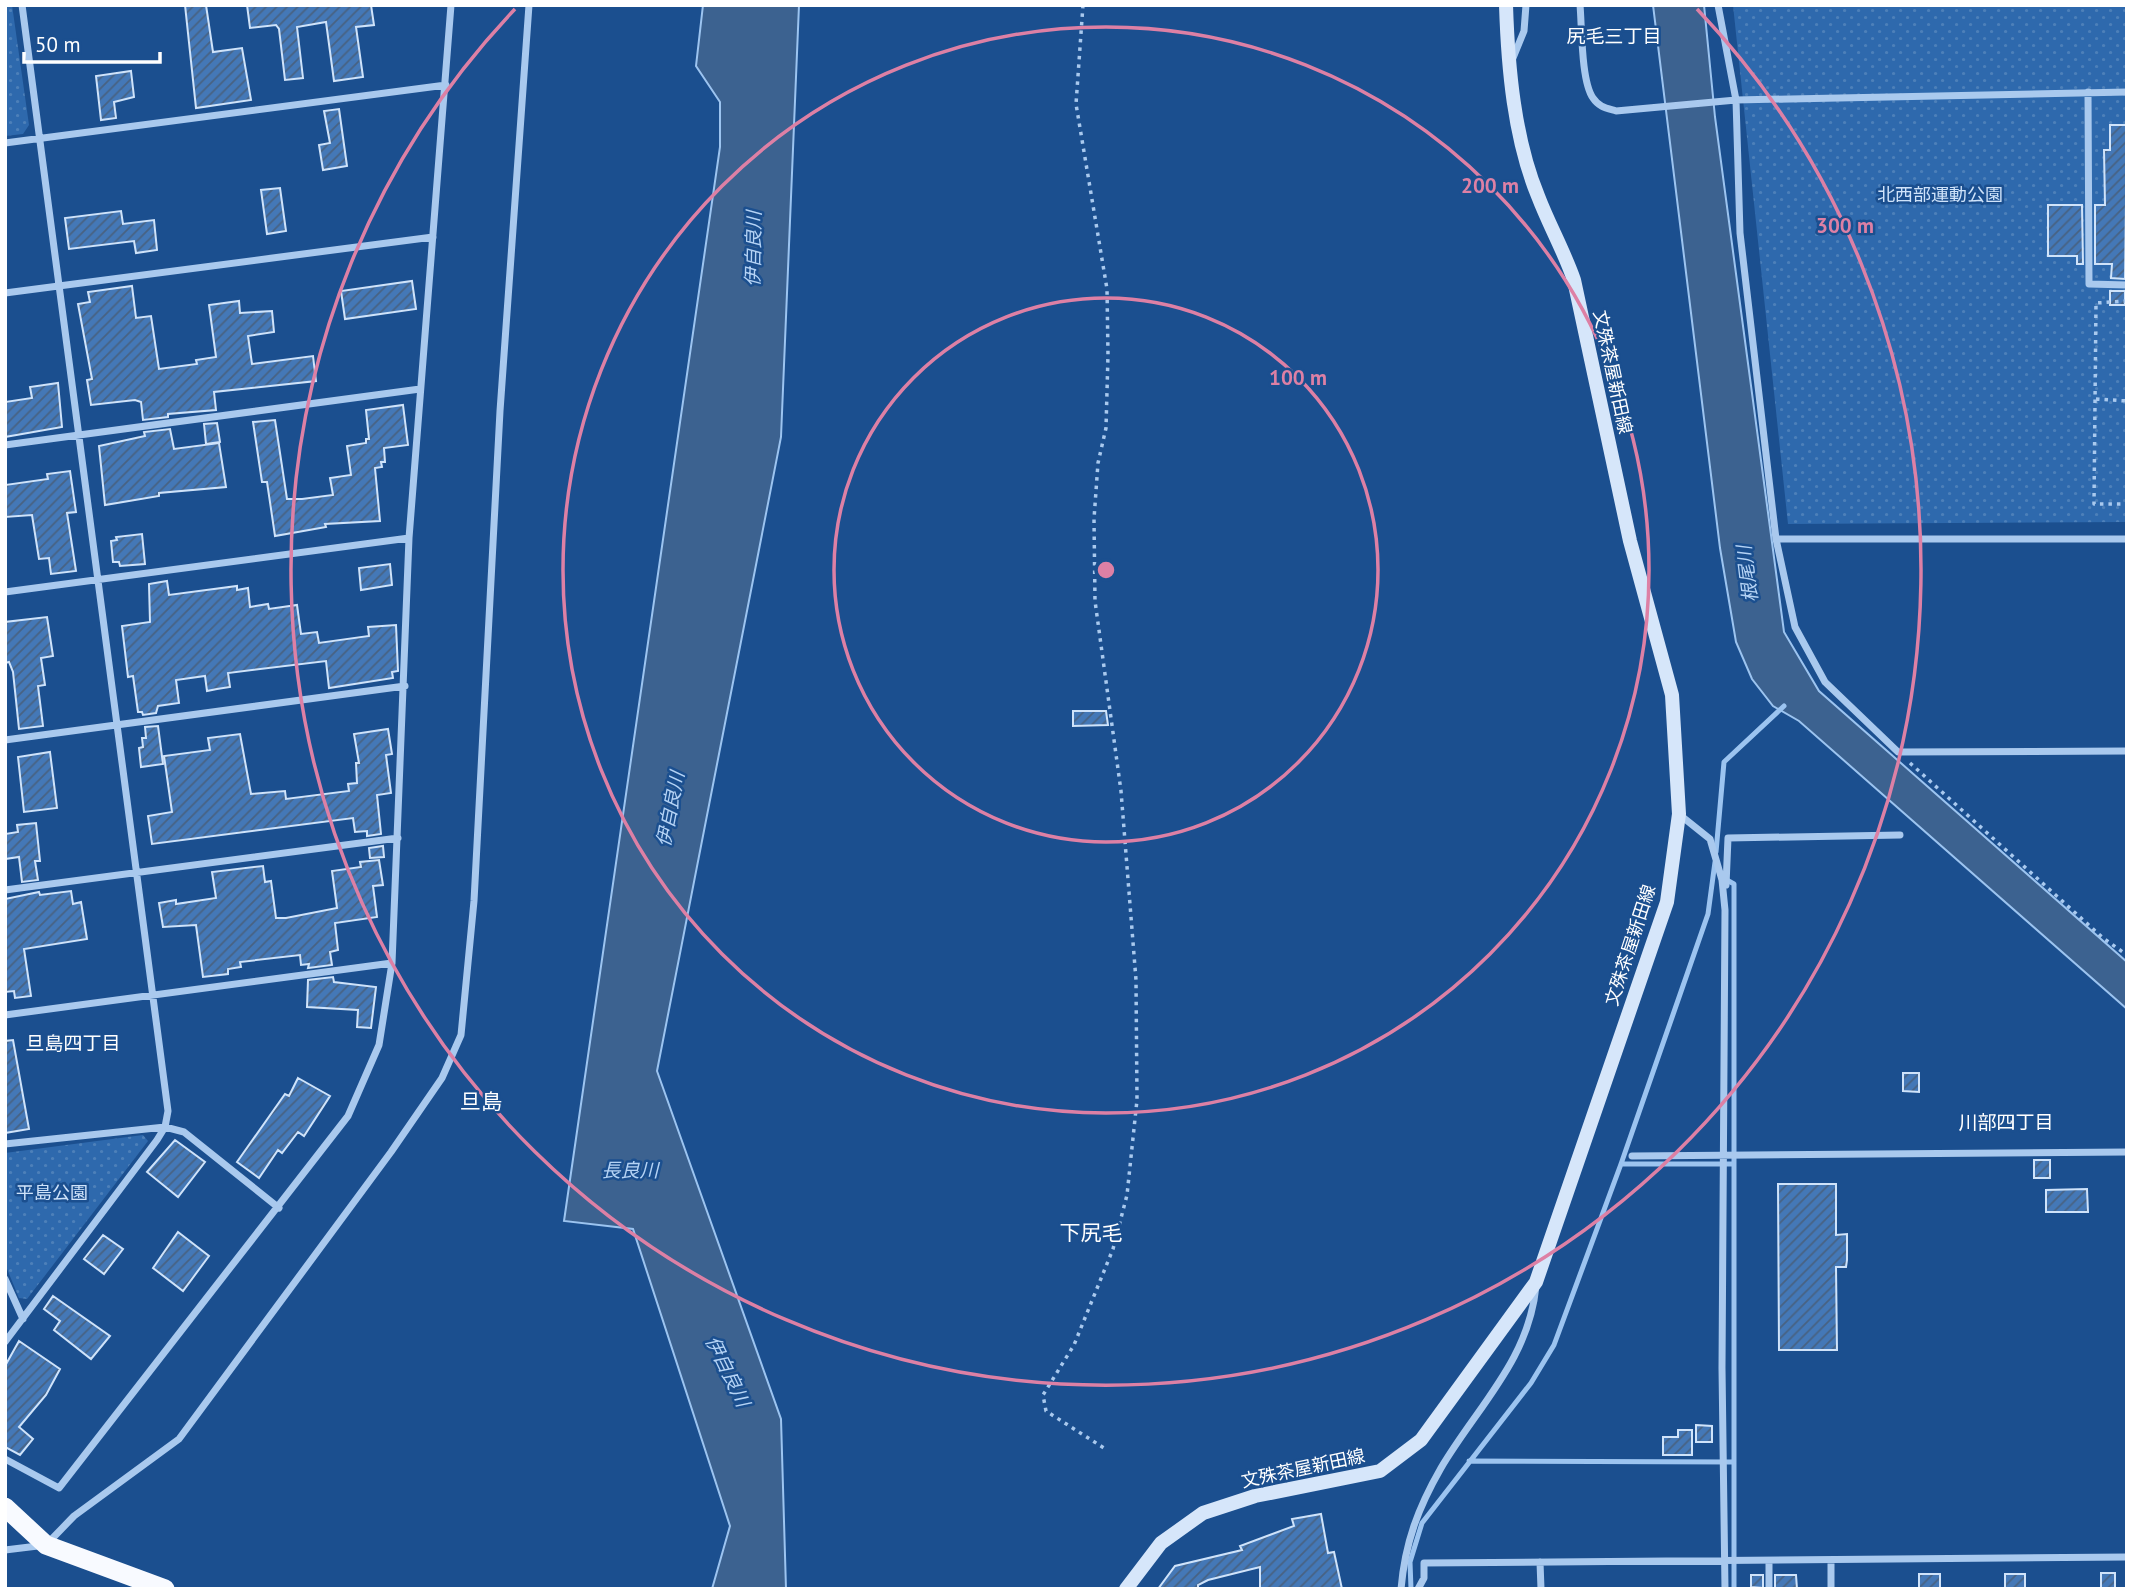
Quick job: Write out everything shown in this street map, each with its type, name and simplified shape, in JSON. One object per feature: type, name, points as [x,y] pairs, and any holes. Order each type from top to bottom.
[{"type":"highway","points":[[5,1507],[52,1547],[165,1589]]},
{"type":"main road","name":"文殊茶屋新田線","points":[[1126,1589],[1161,1543],[1203,1513],[1255,1496],[1380,1471],[1406,1454],[1421,1440],[1455,1397],[1536,1282],[1667,902],[1679,814],[1672,695],[1630,541],[1574,280],[1564,251],[1537,195],[1525,155],[1511,64],[1506,5]]},
{"type":"street","points":[[5,1342],[165,1127],[168,1111],[22,5]]},
{"type":"street","points":[[5,1459],[59,1488],[348,1116],[379,1045],[392,963],[409,538],[451,5]]},
{"type":"street","points":[[5,1549],[52,1547],[74,1516],[179,1439],[391,1152],[442,1078],[461,1035],[474,901],[502,385],[529,5]]},
{"type":"street","points":[[1511,64],[1524,30],[1526,5]]},
{"type":"street","points":[[1580,5],[1591,97],[1602,107],[1616,111],[1650,110],[1736,100],[2127,92]]},
{"type":"street","points":[[1717,5],[1736,100],[1740,233],[1776,539],[1795,627],[1825,682],[1898,752],[2127,751]]},
{"type":"street","points":[[5,143],[446,85]]},
{"type":"street","points":[[2088,92],[2090,284],[2127,285]]},
{"type":"street","points":[[5,293],[433,237]]},
{"type":"street","points":[[5,445],[420,389]]},
{"type":"street","points":[[5,592],[409,538]]},
{"type":"street","points":[[1776,539],[2127,540]]},
{"type":"street","points":[[5,740],[405,686]]},
{"type":"street","points":[[1679,814],[1710,839],[1722,880],[1725,910]]},
{"type":"street","points":[[1725,1589],[1723,1155],[1728,838],[1900,835]]},
{"type":"street","points":[[5,890],[398,838]]},
{"type":"street","points":[[5,1015],[392,963]]},
{"type":"street","points":[[5,1144],[165,1127],[184,1132],[279,1208]]},
{"type":"street","points":[[1632,1156],[2127,1152]]},
{"type":"street","points":[[5,1279],[23,1319]]},
{"type":"street","points":[[1401,1589],[1404,1552],[1412,1526],[1441,1468],[1511,1368],[1534,1314],[1536,1282]]},
{"type":"street","points":[[1418,1589],[1424,1578],[1424,1563],[2127,1557]]},
{"type":"street","points":[[1831,1560],[1831,1589]]},
{"type":"street","points":[[1769,1561],[1769,1589]]},
{"type":"street","points":[[1540,1562],[1541,1589]]},
{"type":"path","points":[[1083,5],[1076,104],[1107,289],[1108,329],[1106,428],[1098,463],[1094,519],[1095,601],[1121,791],[1136,980],[1137,1100],[1127,1195],[1113,1249],[1074,1345],[1043,1395],[1046,1411],[1108,1450]]},
{"type":"path","points":[[2127,301],[2096,303],[2094,504],[2127,504]]},
{"type":"path","points":[[2096,399],[2127,401]]},
{"type":"path","points":[[1898,752],[2103,938],[2127,955]]},
{"type":"green space","points":[[5,5],[12,5],[29,125],[23,134],[5,136]]},
{"type":"green space","name":"北西部運動公園","points":[[1733,5],[2127,5],[2127,522],[1788,524]]},
{"type":"green space","name":"平島公園","points":[[143,1135],[148,1141],[27,1299],[19,1298],[5,1264],[5,1153]]},
{"type":"water","name":"長良川","points":[[703,5],[799,5],[781,437],[657,1071],[781,1419],[786,1589],[712,1589],[730,1526],[633,1229],[564,1221],[720,147],[720,102],[696,66]]},
{"type":"water","name":"根尾川","points":[[1653,5],[1704,5],[1715,117],[1784,632],[1819,691],[2127,962],[2127,1009],[1799,721],[1773,706],[1752,679],[1736,642],[1720,548]]},
{"type":"building","points":[[185,5],[206,5],[213,52],[242,48],[251,100],[196,108]]},
{"type":"building","points":[[247,5],[371,5],[374,25],[356,27],[363,77],[334,81],[326,22],[297,27],[303,78],[285,80],[279,29],[276,25],[250,28]]},
{"type":"building","points":[[131,71],[134,97],[114,102],[116,118],[101,120],[96,76]]},
{"type":"building","points":[[339,109],[347,166],[323,170],[319,145],[330,143],[324,111]]},
{"type":"building","points":[[2110,125],[2127,125],[2125,279],[2111,278],[2112,264],[2095,264],[2095,205],[2105,205],[2104,150],[2110,150]]},
{"type":"building","points":[[280,188],[286,231],[267,234],[261,190]]},
{"type":"building","points":[[2048,205],[2082,205],[2083,264],[2077,264],[2077,256],[2048,256]]},
{"type":"building","points":[[121,211],[123,224],[154,220],[157,250],[136,253],[134,241],[69,249],[65,218]]},
{"type":"building","points":[[412,281],[416,309],[345,319],[341,291]]},
{"type":"building","points":[[132,286],[136,318],[151,316],[159,369],[197,364],[196,360],[216,357],[209,305],[239,301],[240,313],[272,311],[274,332],[248,336],[252,364],[313,356],[316,381],[214,392],[216,410],[168,414],[168,417],[143,420],[141,402],[135,400],[91,405],[87,380],[92,379],[78,304],[90,302],[88,292]]},
{"type":"building","points":[[2110,291],[2125,291],[2125,305],[2110,305]]},
{"type":"building","points":[[58,383],[62,427],[5,437],[5,402],[32,398],[30,387]]},
{"type":"building","points":[[403,405],[408,445],[384,448],[385,462],[381,462],[382,467],[375,468],[380,521],[325,524],[326,527],[275,536],[267,482],[262,482],[253,422],[275,420],[287,499],[302,499],[333,495],[330,478],[351,475],[347,446],[366,443],[366,439],[369,439],[366,410]]},
{"type":"building","points":[[217,423],[220,442],[206,444],[204,424]]},
{"type":"building","points":[[170,429],[174,449],[219,443],[226,487],[159,493],[159,496],[105,505],[99,446],[145,436],[144,432]]},
{"type":"building","points":[[70,471],[76,512],[67,513],[76,571],[51,574],[49,558],[39,559],[32,515],[5,517],[5,485],[48,479],[47,474]]},
{"type":"building","points":[[142,534],[145,564],[120,566],[119,562],[113,562],[111,541],[117,540],[116,537]]},
{"type":"building","points":[[390,564],[392,585],[361,590],[359,568]]},
{"type":"building","points":[[167,581],[169,595],[237,586],[237,590],[248,588],[250,607],[268,604],[269,609],[297,605],[301,634],[317,632],[319,643],[369,636],[368,627],[396,625],[398,671],[392,672],[393,678],[329,688],[326,661],[228,673],[230,687],[207,691],[205,676],[176,680],[179,703],[158,706],[156,713],[143,715],[138,712],[133,676],[128,677],[122,626],[150,622],[149,584]]},
{"type":"building","points":[[47,617],[53,656],[41,658],[45,685],[38,686],[43,726],[19,729],[13,672],[9,662],[5,663],[5,622]]},
{"type":"building","points":[[1073,711],[1106,711],[1108,725],[1073,726]]},
{"type":"building","points":[[158,726],[163,764],[141,767],[139,748],[143,747],[142,738],[146,738],[145,727]]},
{"type":"building","points":[[388,729],[392,754],[386,755],[391,793],[377,795],[381,834],[367,836],[367,831],[355,832],[353,818],[152,844],[148,816],[172,812],[164,756],[210,750],[208,738],[240,734],[251,794],[285,791],[286,799],[349,791],[348,784],[357,783],[356,763],[359,763],[354,734]]},
{"type":"building","points":[[50,752],[57,808],[24,812],[18,757]]},
{"type":"building","points":[[36,823],[40,861],[35,861],[38,880],[22,882],[19,857],[5,859],[5,834],[18,832],[17,825]]},
{"type":"building","points":[[383,846],[384,857],[370,858],[369,848]]},
{"type":"building","points":[[379,860],[383,885],[373,886],[377,917],[335,923],[338,950],[330,952],[332,965],[308,968],[309,964],[301,965],[300,955],[240,962],[241,967],[228,969],[228,974],[203,977],[196,925],[163,927],[159,903],[176,900],[176,904],[216,898],[212,872],[263,866],[265,882],[271,881],[276,918],[286,918],[337,908],[332,871],[361,867],[360,862]]},
{"type":"building","points":[[71,891],[73,904],[81,902],[87,939],[24,949],[31,996],[15,998],[14,991],[5,992],[5,899],[39,892],[40,895]]},
{"type":"building","points":[[333,977],[334,982],[376,987],[371,1028],[357,1027],[358,1010],[307,1007],[308,980]]},
{"type":"building","points":[[13,1040],[29,1129],[5,1133],[5,1041]]},
{"type":"building","points":[[1903,1073],[1919,1073],[1919,1092],[1903,1091]]},
{"type":"building","points":[[298,1078],[330,1096],[304,1136],[298,1132],[282,1153],[278,1150],[259,1178],[237,1162],[285,1094],[289,1096]]},
{"type":"building","points":[[175,1140],[205,1162],[178,1197],[147,1172]]},
{"type":"building","points":[[2034,1160],[2050,1160],[2050,1178],[2034,1178]]},
{"type":"building","points":[[1778,1184],[1836,1184],[1836,1235],[1847,1234],[1846,1267],[1836,1267],[1837,1350],[1779,1350]]},
{"type":"building","points":[[2087,1189],[2088,1212],[2046,1212],[2046,1190]]},
{"type":"building","points":[[178,1232],[209,1256],[183,1291],[153,1268]]},
{"type":"building","points":[[103,1235],[123,1249],[104,1274],[84,1259]]},
{"type":"building","points":[[53,1296],[110,1336],[91,1359],[54,1330],[60,1321],[44,1309]]},
{"type":"building","points":[[19,1341],[60,1369],[46,1395],[19,1427],[33,1439],[20,1455],[5,1447],[5,1366]]},
{"type":"building","points":[[1696,1425],[1712,1426],[1712,1442],[1696,1442]]},
{"type":"building","points":[[1678,1430],[1692,1430],[1692,1455],[1663,1455],[1663,1437],[1678,1437]]},
{"type":"building","points":[[1321,1514],[1328,1553],[1334,1552],[1342,1589],[1260,1589],[1260,1567],[1208,1580],[1198,1585],[1198,1589],[1158,1589],[1175,1566],[1242,1550],[1240,1546],[1294,1526],[1292,1519]]},
{"type":"building","points":[[2101,1573],[2115,1573],[2115,1589],[2101,1589]]},
{"type":"building","points":[[1919,1574],[1940,1574],[1940,1589],[1919,1589]]},
{"type":"building","points":[[2005,1574],[2025,1574],[2025,1589],[2005,1589]]},
{"type":"building","points":[[1751,1575],[1763,1575],[1763,1588],[1751,1587]]},
{"type":"building","points":[[1775,1575],[1796,1575],[1797,1589],[1775,1588]]},
{"type":"waterway","points":[[1716,852],[1724,762],[1784,706]]},
{"type":"waterway","points":[[1411,1589],[1410,1562],[1422,1523],[1531,1383],[1554,1345],[1621,1164],[1708,914],[1715,862]]},
{"type":"waterway","points":[[1725,879],[1734,884],[1734,1589]]},
{"type":"waterway","points":[[1621,1164],[1734,1164]]},
{"type":"waterway","points":[[1469,1461],[1734,1462]]},
{"type":"district","name":"尻毛三丁目","points":[[1614,36]]},
{"type":"district","name":"旦島四丁目","points":[[73,1043]]},
{"type":"district","name":"旦島","points":[[481,1101]]},
{"type":"district","name":"川部四丁目","points":[[2006,1122]]},
{"type":"district","name":"下尻毛","points":[[1091,1232]]},
{"type":"water label","name":"伊自良川","points":[[753,249]]},
{"type":"water label","name":"伊自良川","points":[[670,809]]},
{"type":"water label","name":"伊自良川","points":[[728,1371]]}]
